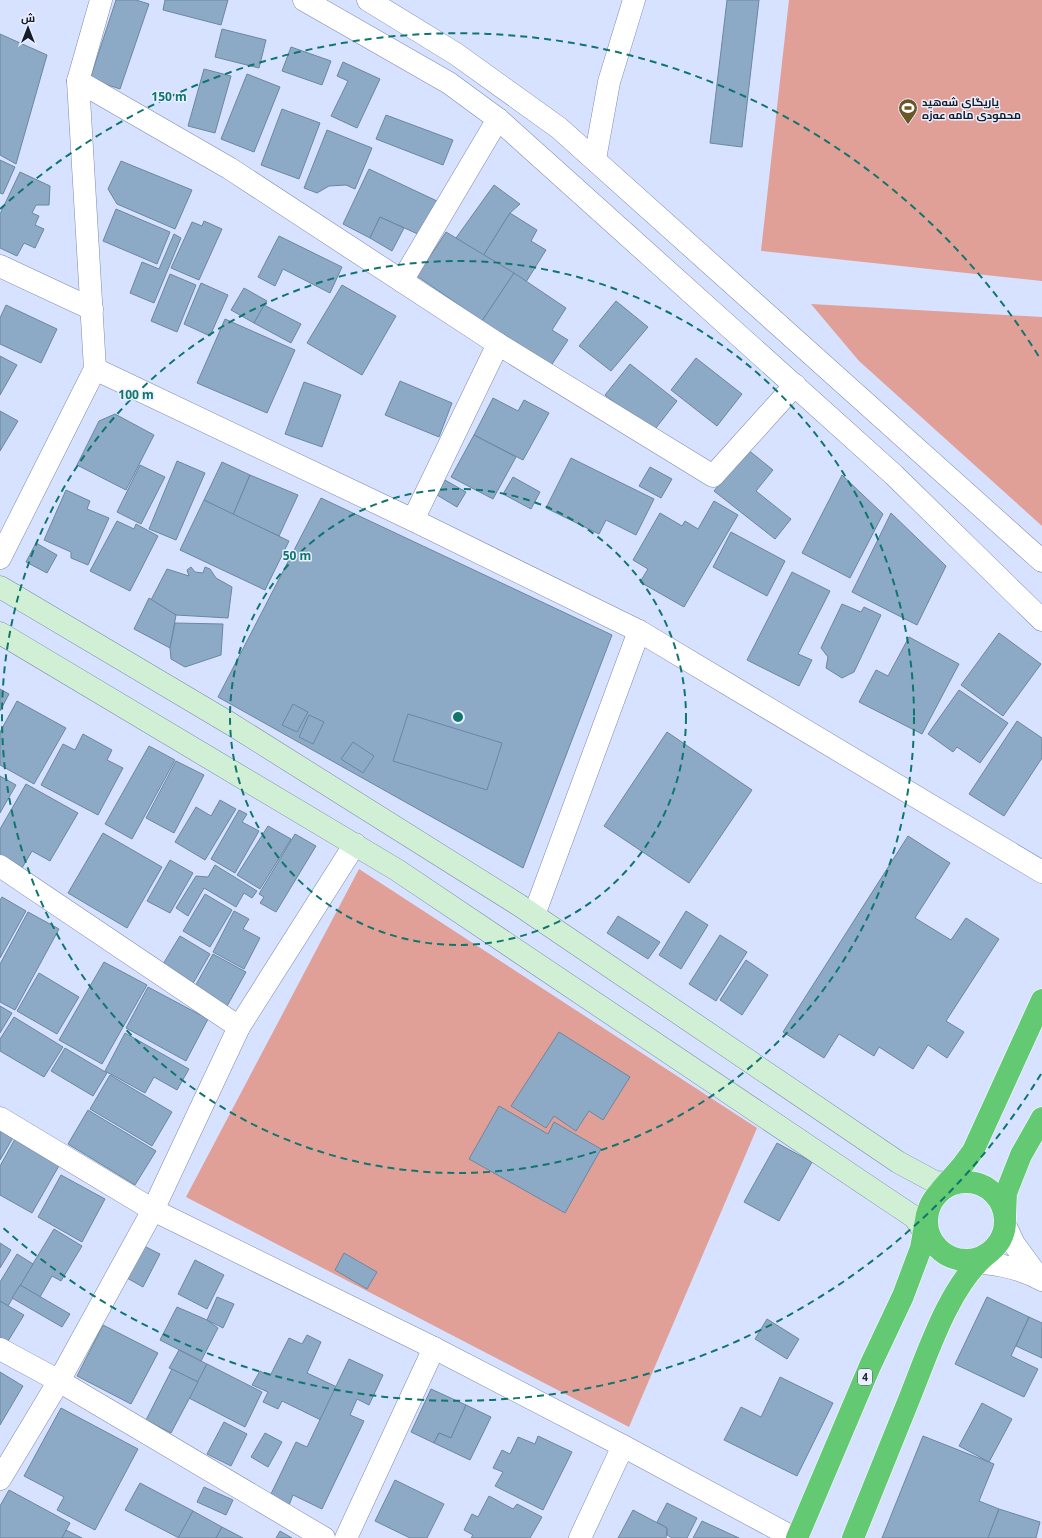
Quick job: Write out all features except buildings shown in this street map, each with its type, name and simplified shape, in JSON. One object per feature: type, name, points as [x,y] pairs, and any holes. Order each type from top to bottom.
[{"type":"highway","name":"4","points":[[797,1538],[870,1366],[903,1296],[927,1228],[930,1204],[947,1187],[973,1151],[1042,1000]]},
{"type":"highway","points":[[853,1538],[935,1335],[976,1259],[996,1247],[1002,1236],[1005,1222],[1006,1193],[1021,1155],[1042,1118]]},
{"type":"highway","points":[[947,1187],[971,1182],[984,1186],[995,1195],[1002,1206],[1005,1222]]},
{"type":"highway","points":[[927,1228],[938,1250],[949,1257],[976,1259]]},
{"type":"street","points":[[0,558],[95,370],[78,81],[101,0]]},
{"type":"street","points":[[304,0],[449,83],[498,119],[894,475],[1042,620]]},
{"type":"street","points":[[368,0],[456,54],[560,128],[1042,561]]},
{"type":"street","points":[[595,159],[609,82],[634,0]]},
{"type":"street","points":[[78,81],[229,168],[498,344],[713,476],[795,385]]},
{"type":"street","points":[[402,282],[498,119]]},
{"type":"street","points":[[0,266],[92,309]]},
{"type":"street","points":[[413,520],[498,344]]},
{"type":"street","points":[[95,370],[413,520],[639,631],[1042,872]]},
{"type":"street","points":[[0,587],[231,724],[534,915],[898,1162],[947,1187]]},
{"type":"street","points":[[534,915],[639,631]]},
{"type":"street","points":[[0,633],[398,870],[914,1217],[927,1228]]},
{"type":"street","points":[[0,1479],[59,1381],[153,1210],[239,1027],[355,844]]},
{"type":"street","points":[[0,866],[239,1027]]},
{"type":"street","points":[[0,1118],[153,1210],[434,1348],[623,1446],[794,1538]]},
{"type":"street","points":[[1005,1222],[1014,1244],[1041,1279]]},
{"type":"street","points":[[976,1259],[1019,1270],[1041,1279]]},
{"type":"street","points":[[346,1538],[434,1348]]},
{"type":"street","points":[[0,1349],[59,1381],[324,1538]]},
{"type":"street","points":[[580,1538],[623,1446]]},
{"type":"shaded area","name":"یاریگاى شه‌هید محمودى مامه‌ عه‌زه","points":[[789,0],[1042,0],[1042,281],[761,251]]},
{"type":"shaded area","points":[[811,304],[1042,317],[1042,526],[859,361]]},
{"type":"shaded area","points":[[359,869],[757,1128],[629,1427],[186,1197]]},
{"type":"place","name":"یاریگاى شه‌هید محمودى مامه‌ عه‌زه","points":[[908,125]]}]
